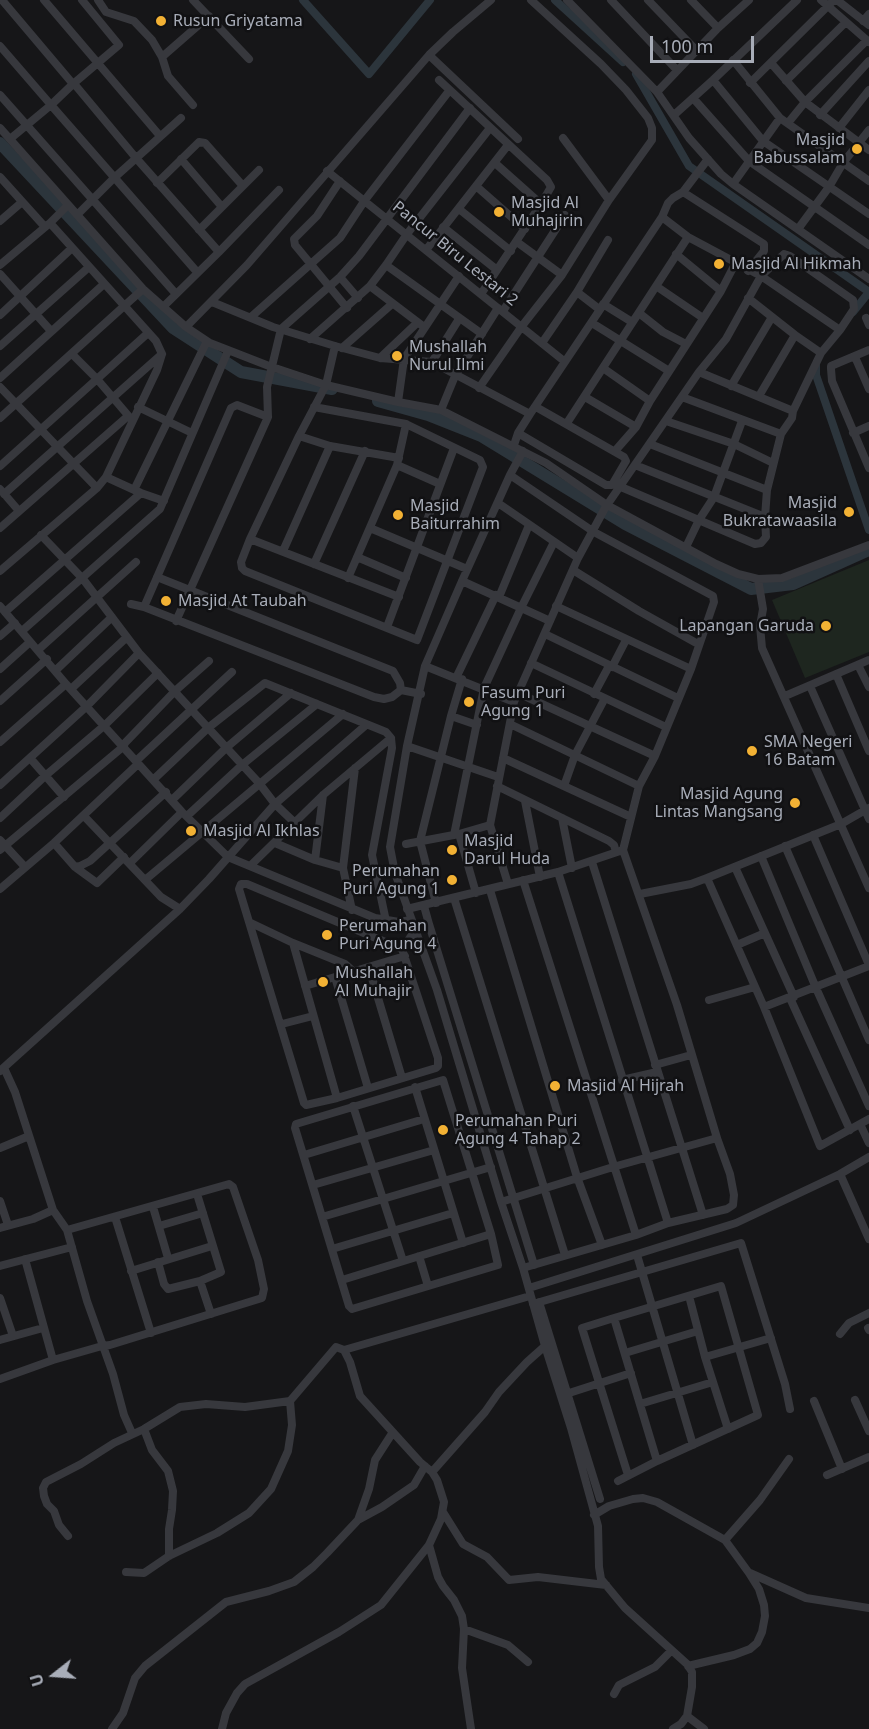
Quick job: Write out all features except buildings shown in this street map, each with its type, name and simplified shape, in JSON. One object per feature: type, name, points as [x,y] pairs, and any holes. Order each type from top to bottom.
[{"type":"street","points":[[44,0],[160,136]]},
{"type":"street","points":[[10,140],[119,45],[82,0]]},
{"type":"street","points":[[98,0],[106,12],[134,21],[152,40],[162,57],[168,76],[193,105]]},
{"type":"street","points":[[193,0],[249,59]]},
{"type":"street","points":[[186,327],[212,302],[277,230],[429,55],[491,0]]},
{"type":"street","points":[[479,388],[522,326],[562,275],[609,200],[652,140],[652,128],[648,118],[608,70],[531,0]]},
{"type":"street","points":[[567,0],[657,92],[680,126],[733,184],[869,279]]},
{"type":"street","points":[[611,0],[676,69]]},
{"type":"street","points":[[648,0],[696,50]]},
{"type":"street","points":[[691,0],[718,28]]},
{"type":"street","points":[[674,115],[797,0]]},
{"type":"street","points":[[5,1],[157,183],[219,252]]},
{"type":"street","points":[[657,92],[676,69],[744,2]]},
{"type":"street","points":[[750,83],[830,2]]},
{"type":"street","points":[[830,2],[867,20]]},
{"type":"street","points":[[788,123],[805,102],[868,41],[845,23],[830,2]]},
{"type":"street","points":[[162,57],[208,16]]},
{"type":"street","points":[[786,81],[845,23]]},
{"type":"street","points":[[0,46],[197,272]]},
{"type":"street","points":[[429,55],[518,138]]},
{"type":"street","points":[[733,60],[780,118],[869,181]]},
{"type":"street","points":[[820,115],[869,61]]},
{"type":"street","points":[[771,63],[805,102],[869,150]]},
{"type":"street","points":[[439,80],[547,180],[550,187],[517,242],[481,294]]},
{"type":"street","points":[[713,80],[763,141],[869,214]]},
{"type":"street","points":[[839,128],[869,90]]},
{"type":"street","points":[[251,317],[340,238],[365,200],[449,91]]},
{"type":"street","points":[[0,95],[91,201],[176,294]]},
{"type":"street","points":[[693,98],[749,161],[869,245]]},
{"type":"street","points":[[176,621],[268,417],[268,383],[281,329],[340,277],[359,256],[470,108]]},
{"type":"street","points":[[78,215],[114,178],[181,118]]},
{"type":"street","points":[[733,184],[780,118]]},
{"type":"street","points":[[0,128],[64,209],[78,215],[141,292],[225,358],[272,370],[324,388],[441,410],[514,445],[522,453],[567,476],[606,506],[738,574],[759,581],[782,579],[868,545]]},
{"type":"street","points":[[310,339],[370,286],[407,234],[490,128]]},
{"type":"street","points":[[798,229],[829,187],[843,163],[869,130]]},
{"type":"street","points":[[563,138],[609,200]]},
{"type":"street","points":[[157,183],[199,142],[205,143],[243,186]]},
{"type":"street","points":[[426,250],[508,145]]},
{"type":"street","points":[[182,159],[222,207]]},
{"type":"street","points":[[514,445],[518,433],[564,361],[592,323],[662,217],[668,204],[683,192],[708,159]]},
{"type":"street","points":[[495,163],[541,204]]},
{"type":"street","points":[[200,230],[259,170]]},
{"type":"street","name":"Pancur Biru Lestari 2","points":[[327,171],[564,361]]},
{"type":"street","points":[[0,571],[97,488],[106,477],[130,418],[157,370],[162,354],[160,346],[72,248],[2,182]]},
{"type":"street","points":[[340,182],[317,216],[294,239],[295,245],[347,308]]},
{"type":"street","points":[[476,186],[525,229]]},
{"type":"street","points":[[163,307],[279,190]]},
{"type":"street","points":[[683,192],[764,244],[764,251],[748,271]]},
{"type":"street","points":[[0,221],[22,202]]},
{"type":"street","points":[[0,265],[64,209]]},
{"type":"street","points":[[459,209],[511,251]]},
{"type":"street","points":[[441,410],[455,376],[565,215]]},
{"type":"street","points":[[662,217],[688,237],[761,276],[840,330]]},
{"type":"street","points":[[443,227],[497,270]]},
{"type":"street","points":[[567,423],[688,237]]},
{"type":"street","points":[[542,343],[577,292],[608,240]]},
{"type":"street","points":[[517,242],[562,275]]},
{"type":"street","points":[[0,315],[72,248]]},
{"type":"street","points":[[508,884],[490,825],[516,698],[578,558],[606,506],[699,372],[726,339],[761,276],[784,254],[800,262],[853,300],[854,309],[821,352],[793,411],[792,418],[781,434],[767,490],[766,537],[758,544],[621,487]]},
{"type":"street","points":[[676,255],[721,291]]},
{"type":"street","points":[[615,452],[636,427],[650,401],[721,291],[735,264]]},
{"type":"street","points":[[386,266],[482,334]]},
{"type":"street","points":[[0,346],[89,267]]},
{"type":"street","points":[[0,274],[51,331]]},
{"type":"street","points":[[380,357],[421,325],[441,303],[459,276]]},
{"type":"street","points":[[340,277],[358,298]]},
{"type":"street","points":[[0,378],[104,284]]},
{"type":"street","points":[[370,286],[421,325]]},
{"type":"street","points":[[656,286],[703,318]]},
{"type":"street","points":[[0,418],[141,292]]},
{"type":"street","points":[[577,292],[632,322]]},
{"type":"street","points":[[748,298],[821,352]]},
{"type":"street","points":[[212,302],[232,312],[339,347],[380,357],[432,362],[479,388],[567,423],[624,457],[626,461],[612,485],[609,486],[518,433]]},
{"type":"street","points":[[314,407],[406,424],[480,460],[483,467],[417,640],[245,571],[241,562],[299,436],[314,407],[324,388],[339,347],[392,304]]},
{"type":"street","points":[[639,313],[663,332],[686,344]]},
{"type":"street","points":[[731,386],[772,317]]},
{"type":"street","points":[[432,362],[459,319]]},
{"type":"street","points":[[592,323],[669,371]]},
{"type":"street","points":[[398,402],[404,359],[421,325]]},
{"type":"street","points":[[0,466],[148,333]]},
{"type":"street","points":[[759,396],[795,335]]},
{"type":"street","points":[[205,343],[167,421],[138,492],[65,561],[3,609],[68,686],[153,780],[201,832],[228,857],[309,892],[386,921],[411,920]]},
{"type":"street","points":[[869,350],[831,366],[832,381],[869,468]]},
{"type":"street","points":[[72,354],[130,418]]},
{"type":"street","points":[[19,511],[2,493],[162,354]]},
{"type":"street","points":[[855,357],[869,389]]},
{"type":"street","points":[[22,632],[155,514],[164,501],[225,358]]},
{"type":"street","points":[[603,368],[650,401]]},
{"type":"street","points":[[699,372],[793,411]]},
{"type":"street","points":[[0,387],[97,488]]},
{"type":"street","points":[[585,397],[636,427]]},
{"type":"street","points":[[682,397],[781,434]]},
{"type":"street","points":[[144,607],[231,408],[237,405],[268,417]]},
{"type":"street","points":[[138,407],[192,433]]},
{"type":"street","points":[[0,528],[130,418]]},
{"type":"street","points":[[666,421],[734,444],[773,463]]},
{"type":"street","points":[[687,547],[699,520],[714,497],[742,421]]},
{"type":"street","points":[[348,578],[398,461],[406,424]]},
{"type":"street","points":[[853,433],[869,426]]},
{"type":"street","points":[[299,436],[330,446],[364,451],[398,461],[440,484]]},
{"type":"street","points":[[650,444],[767,490]]},
{"type":"street","points":[[283,551],[330,446]]},
{"type":"street","points":[[387,627],[454,448]]},
{"type":"street","points":[[314,564],[364,451]]},
{"type":"street","points":[[522,453],[467,569],[425,666],[421,694],[407,746],[390,846],[395,873],[411,920],[408,942],[438,1058],[438,1066],[337,1098],[310,1105],[304,1103],[282,1024],[239,889],[241,884],[247,884],[303,907],[408,942],[437,990],[489,1168],[600,1499]]},
{"type":"street","points":[[635,465],[765,517]]},
{"type":"street","points":[[511,473],[594,532],[713,596],[714,602],[690,669],[655,756],[639,786],[620,851]]},
{"type":"street","points":[[106,477],[164,501]]},
{"type":"street","points":[[498,503],[578,558]]},
{"type":"street","points":[[436,903],[420,841],[459,679],[529,525]]},
{"type":"street","points":[[370,528],[467,569]]},
{"type":"street","points":[[41,535],[98,598],[139,653],[259,783],[275,804],[295,823]]},
{"type":"street","points":[[250,539],[399,597]]},
{"type":"street","points":[[476,893],[457,834],[484,688],[554,542]]},
{"type":"street","points":[[357,557],[406,578]]},
{"type":"street","points":[[38,650],[136,562]]},
{"type":"street","points":[[573,570],[698,644]]},
{"type":"street","points":[[157,578],[393,671],[401,690]]},
{"type":"street","points":[[462,581],[550,621]]},
{"type":"street","points":[[759,581],[763,609],[760,640],[762,648],[869,888]]},
{"type":"street","points":[[131,604],[144,607],[374,697],[384,699],[392,697],[401,690],[421,694]]},
{"type":"street","points":[[556,606],[690,669]]},
{"type":"street","points":[[56,670],[112,617]]},
{"type":"street","points":[[0,636],[15,624]]},
{"type":"street","points":[[545,634],[678,698]]},
{"type":"street","points":[[0,742],[127,637]]},
{"type":"street","points":[[594,694],[626,640]]},
{"type":"street","points":[[0,669],[30,642]]},
{"type":"street","points":[[0,785],[87,705],[139,653]]},
{"type":"street","points":[[0,701],[47,659]]},
{"type":"street","points":[[785,696],[869,660]]},
{"type":"street","points":[[25,867],[2,845],[123,745],[175,691],[209,661]]},
{"type":"street","points":[[531,663],[666,728]]},
{"type":"street","points":[[858,664],[869,687]]},
{"type":"street","points":[[425,666],[516,698],[655,756]]},
{"type":"street","points":[[0,889],[84,816],[232,672]]},
{"type":"street","points":[[0,818],[105,725],[158,673]]},
{"type":"street","points":[[836,674],[869,751]]},
{"type":"street","points":[[153,780],[208,728],[265,683],[386,732],[391,738],[392,748],[372,855],[386,921]]},
{"type":"street","points":[[810,686],[867,809],[869,819]]},
{"type":"street","points":[[172,800],[226,748],[291,693]]},
{"type":"street","points":[[564,786],[575,755],[604,700]]},
{"type":"street","points":[[54,843],[75,867],[97,883],[185,814],[317,704]]},
{"type":"street","points":[[145,880],[343,714]]},
{"type":"street","points":[[451,716],[477,725]]},
{"type":"street","points":[[510,724],[639,786]]},
{"type":"street","points":[[132,1433],[87,1301],[68,1230],[53,1210],[15,1092],[2,1069],[180,909],[275,804],[366,725]]},
{"type":"street","points":[[250,866],[323,795],[391,738]]},
{"type":"street","points":[[407,746],[468,766],[498,782],[525,801],[609,841],[620,851],[640,894],[730,1174],[734,1195],[733,1204],[727,1209],[668,1224],[523,1268]]},
{"type":"street","points":[[30,758],[64,796]]},
{"type":"street","points":[[503,758],[631,817]]},
{"type":"street","points":[[352,909],[344,868],[355,768]]},
{"type":"street","points":[[75,867],[80,867],[90,861],[166,792]]},
{"type":"street","points":[[315,860],[323,795]]},
{"type":"street","points":[[525,801],[540,877]]},
{"type":"street","points":[[640,894],[691,884],[813,836],[867,809]]},
{"type":"street","points":[[84,816],[161,897],[180,909]]},
{"type":"street","points":[[562,818],[572,868]]},
{"type":"street","points":[[390,846],[457,834],[490,825]]},
{"type":"street","points":[[764,1007],[869,966],[813,836]]},
{"type":"street","points":[[274,843],[315,860],[344,868]]},
{"type":"street","points":[[785,846],[869,1040]]},
{"type":"street","points":[[407,909],[540,877],[592,862],[620,851]]},
{"type":"street","points":[[761,856],[816,988],[869,1106]]},
{"type":"street","points":[[592,862],[703,1215]]},
{"type":"street","points":[[735,867],[850,1130]]},
{"type":"street","points":[[558,872],[668,1224]]},
{"type":"street","points":[[703,879],[737,945],[820,1146],[869,1119]]},
{"type":"street","points":[[523,880],[636,1235]]},
{"type":"street","points":[[490,890],[577,1178],[602,1245]]},
{"type":"street","points":[[303,907],[309,892]]},
{"type":"street","points":[[454,898],[565,1255]]},
{"type":"street","points":[[424,906],[534,1264]]},
{"type":"street","points":[[251,923],[292,943],[345,964],[353,971]]},
{"type":"street","points":[[305,986],[369,968],[408,942],[429,924]]},
{"type":"street","points":[[737,945],[765,933]]},
{"type":"street","points":[[292,943],[337,1098]]},
{"type":"street","points":[[369,968],[402,1078]]},
{"type":"street","points":[[335,977],[368,1088]]},
{"type":"street","points":[[708,1000],[755,987]]},
{"type":"street","points":[[282,1024],[313,1016]]},
{"type":"street","points":[[622,1080],[691,1055]]},
{"type":"street","points":[[441,1080],[444,1082],[473,1173],[498,1265],[351,1309],[295,1128],[296,1125],[353,1106],[441,1080]]},
{"type":"street","points":[[415,1087],[463,1243]]},
{"type":"street","points":[[353,1106],[403,1261]]},
{"type":"street","points":[[304,1155],[424,1119]]},
{"type":"street","points":[[860,1124],[869,1143]]},
{"type":"street","points":[[0,1148],[28,1136]]},
{"type":"street","points":[[501,1202],[717,1137]]},
{"type":"street","points":[[313,1185],[434,1150]]},
{"type":"street","points":[[533,1298],[637,1255],[736,1223],[840,1174],[869,1157]]},
{"type":"street","points":[[322,1217],[489,1168]]},
{"type":"street","points":[[840,1174],[869,1239]]},
{"type":"street","points":[[0,1378],[262,1298],[264,1289],[258,1260],[233,1187],[226,1184],[68,1230]]},
{"type":"street","points":[[158,1262],[164,1284],[168,1289],[200,1281],[221,1272],[197,1194]]},
{"type":"street","points":[[0,1201],[4,1226],[33,1219],[53,1210]]},
{"type":"street","points":[[153,1207],[168,1258]]},
{"type":"street","points":[[159,1226],[203,1213]]},
{"type":"street","points":[[332,1249],[453,1213]]},
{"type":"street","points":[[115,1217],[151,1333]]},
{"type":"street","points":[[342,1280],[491,1234]]},
{"type":"street","points":[[68,1536],[58,1525],[54,1511],[47,1504],[43,1488],[46,1482],[180,1407],[206,1404],[245,1407],[290,1401],[336,1347],[344,1350],[533,1298],[642,1272],[741,1243],[785,1384],[790,1409]]},
{"type":"street","points":[[0,1266],[72,1246]]},
{"type":"street","points":[[131,1271],[212,1246]]},
{"type":"street","points":[[637,1255],[693,1445]]},
{"type":"street","points":[[420,1256],[428,1286]]},
{"type":"street","points":[[25,1259],[53,1360]]},
{"type":"street","points":[[200,1281],[211,1314]]},
{"type":"street","points":[[618,1481],[758,1415],[721,1286],[582,1328],[628,1475]]},
{"type":"street","points":[[688,1296],[728,1429]]},
{"type":"street","points":[[0,1298],[13,1336]]},
{"type":"street","points":[[533,1298],[545,1346],[564,1395],[598,1526],[600,1573],[606,1585],[636,1619],[688,1666],[693,1680],[687,1716],[673,1729]]},
{"type":"street","points":[[840,1334],[849,1323],[869,1313]]},
{"type":"street","points":[[614,1318],[657,1461]]},
{"type":"street","points":[[0,1340],[43,1328]]},
{"type":"street","points":[[625,1353],[698,1331]]},
{"type":"street","points":[[705,1357],[771,1338]]},
{"type":"street","points":[[112,1729],[123,1713],[135,1678],[145,1666],[226,1602],[282,1587],[304,1575],[358,1520],[414,1485],[485,1412],[499,1392],[527,1362],[545,1346]]},
{"type":"street","points":[[222,1729],[226,1713],[245,1684],[339,1632],[381,1605],[429,1545],[443,1512],[442,1493],[429,1469],[360,1396],[344,1350]]},
{"type":"street","points":[[564,1395],[631,1373]]},
{"type":"street","points":[[640,1404],[713,1383]]},
{"type":"street","points":[[855,1400],[869,1431]]},
{"type":"street","points":[[126,1572],[144,1573],[169,1556],[217,1533],[249,1513],[271,1489],[288,1451],[292,1425],[290,1401]]},
{"type":"street","points":[[814,1401],[842,1469]]},
{"type":"street","points":[[144,1429],[152,1450],[168,1471],[172,1491],[169,1556]]},
{"type":"street","points":[[358,1520],[369,1489],[375,1460],[393,1432]]},
{"type":"street","points":[[827,1476],[869,1457]]},
{"type":"street","points":[[725,1539],[760,1500],[789,1460]]},
{"type":"street","points":[[594,1515],[609,1506],[639,1498],[657,1502],[725,1539],[750,1573],[759,1589],[765,1616],[762,1632],[757,1642],[750,1649],[734,1655],[688,1666]]},
{"type":"street","points":[[443,1512],[463,1544],[487,1557],[509,1580],[538,1577],[606,1585]]},
{"type":"street","points":[[429,1545],[443,1586],[459,1608],[464,1629],[462,1668],[471,1729]]},
{"type":"street","points":[[750,1573],[806,1598],[869,1608]]},
{"type":"street","points":[[464,1629],[508,1645],[528,1662]]},
{"type":"street","points":[[614,1694],[619,1685],[655,1667],[671,1651]]},
{"type":"street","points":[[687,1716],[704,1729]]},
{"type":"shaded area","name":"Lapangan Garuda","points":[[869,560],[869,652],[805,678],[772,600]]},
{"type":"waterway","points":[[303,0],[369,74],[430,0]]},
{"type":"waterway","points":[[555,0],[623,62]]},
{"type":"waterway","points":[[636,74],[689,166],[869,292],[853,312]]},
{"type":"waterway","points":[[0,143],[173,328],[241,372],[332,389]]},
{"type":"waterway","points":[[816,365],[816,375],[869,530]]},
{"type":"waterway","points":[[378,401],[428,415],[481,436],[625,524],[751,589],[793,584],[869,550]]},
{"type":"place","name":"Rusun Griyatama","points":[[161,21]]},
{"type":"place","name":"Masjid Babussalam","points":[[857,149]]},
{"type":"place","name":"Masjid Al Muhajirin","points":[[499,212]]},
{"type":"place","name":"Masjid Al Hikmah","points":[[719,264]]},
{"type":"place","name":"Mushallah Nurul Ilmi","points":[[397,356]]},
{"type":"place","name":"Masjid Bukratawaasila","points":[[849,512]]},
{"type":"place","name":"Masjid Baiturrahim","points":[[398,515]]},
{"type":"place","name":"Masjid At Taubah","points":[[166,601]]},
{"type":"place","name":"Lapangan Garuda","points":[[826,626]]},
{"type":"place","name":"Fasum Puri Agung 1","points":[[469,702]]},
{"type":"place","name":"SMA Negeri 16 Batam","points":[[752,751]]},
{"type":"place","name":"Masjid Agung Lintas Mangsang","points":[[795,803]]},
{"type":"place","name":"Masjid Al Ikhlas","points":[[191,831]]},
{"type":"place","name":"Masjid Darul Huda","points":[[452,850]]},
{"type":"place","name":"Perumahan Puri Agung 1","points":[[452,880]]},
{"type":"place","name":"Perumahan Puri Agung 4","points":[[327,935]]},
{"type":"place","name":"Mushallah Al Muhajir","points":[[323,982]]},
{"type":"place","name":"Masjid Al Hijrah","points":[[555,1086]]},
{"type":"place","name":"Perumahan Puri Agung 4 Tahap 2","points":[[443,1130]]}]
